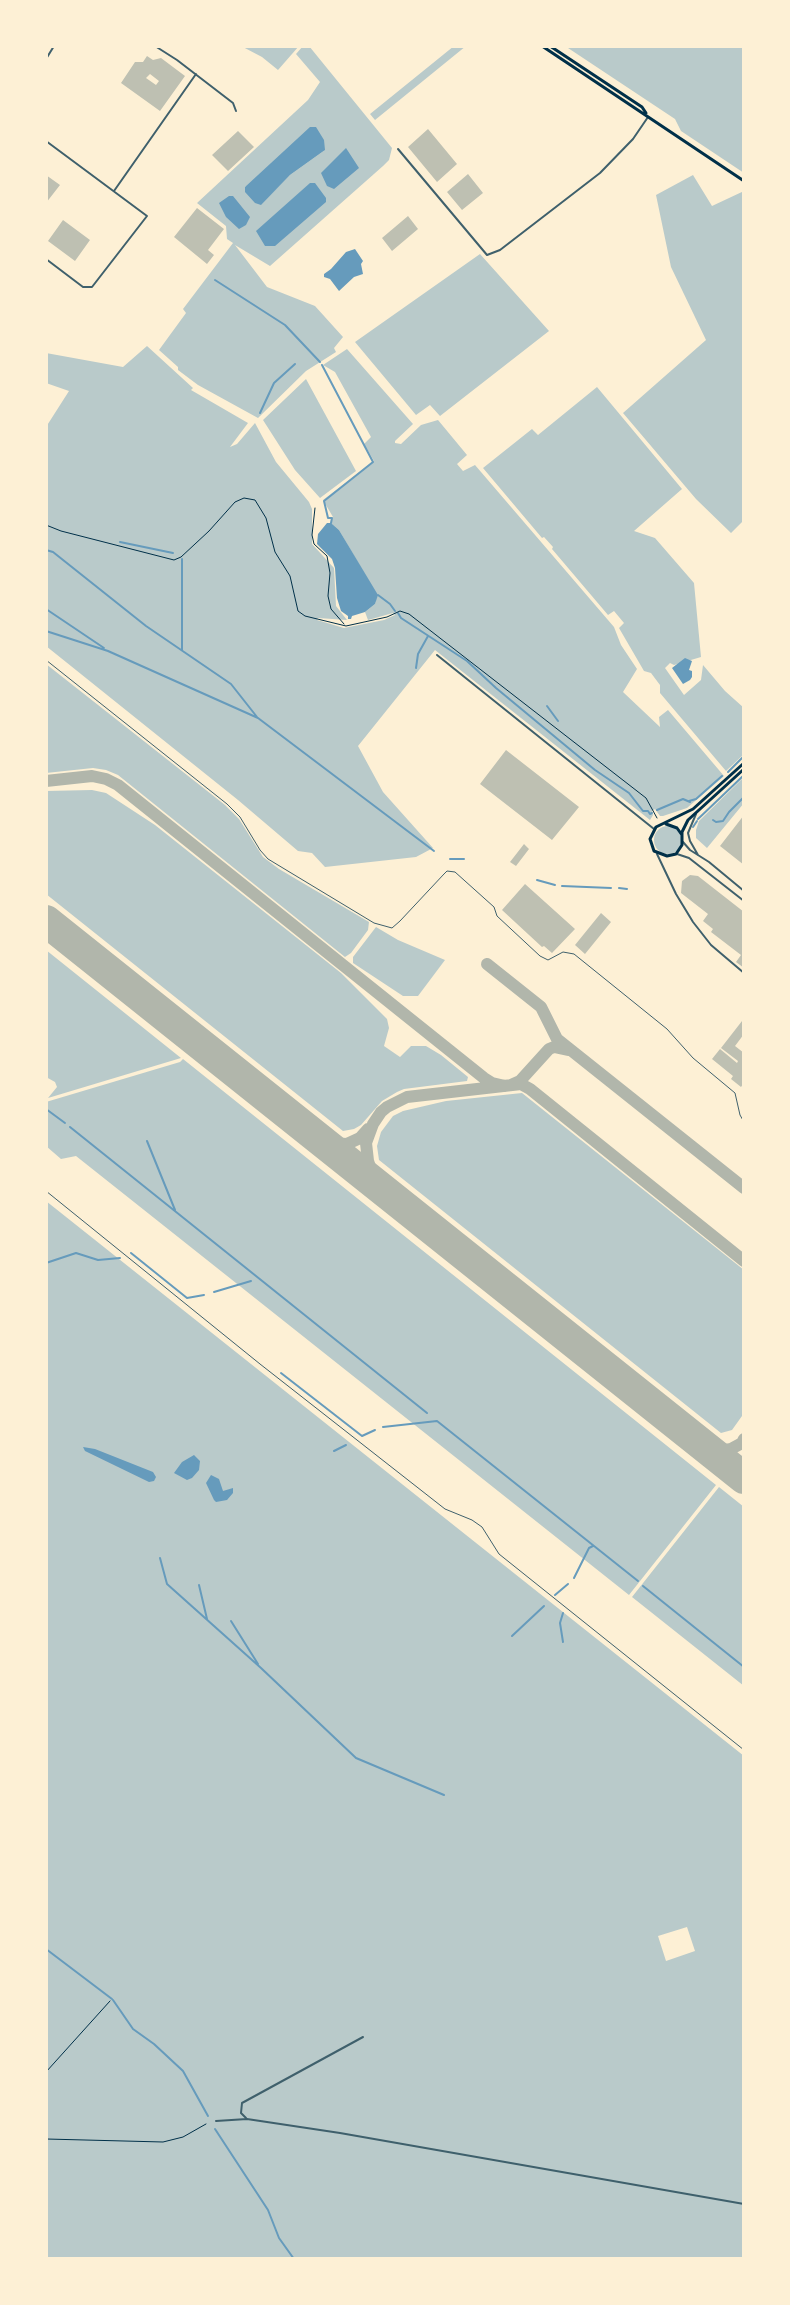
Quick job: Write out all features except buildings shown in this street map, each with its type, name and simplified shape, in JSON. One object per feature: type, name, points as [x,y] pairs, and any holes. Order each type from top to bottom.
[{"type":"main road","points":[[542,46],[744,181]]},
{"type":"main road","points":[[550,46],[642,107],[649,116]]},
{"type":"main road","points":[[556,56],[563,55]]},
{"type":"main road","points":[[744,766],[686,822],[683,841],[676,854],[657,854],[650,841],[654,829],[693,809],[744,766]]},
{"type":"main road","points":[[662,824],[675,826],[682,835]]},
{"type":"street","points":[[46,59],[54,46]]},
{"type":"street","points":[[155,46],[233,103],[236,111]]},
{"type":"street","points":[[114,191],[196,74]]},
{"type":"street","points":[[398,149],[487,255],[500,250],[600,173],[633,139],[649,116]]},
{"type":"street","points":[[46,141],[147,216],[95,285],[89,288],[83,287],[46,259]]},
{"type":"street","points":[[437,655],[654,829]]},
{"type":"street","points":[[698,809],[688,833],[699,856]]},
{"type":"street","points":[[683,841],[690,850],[744,891]]},
{"type":"street","points":[[657,854],[693,922],[711,945],[744,973]]},
{"type":"street","points":[[676,854],[689,858],[744,901]]},
{"type":"street","points":[[247,2119],[241,2113],[242,2103],[363,2037]]},
{"type":"street","points":[[216,2121],[247,2119],[340,2133],[744,2204]]},
{"type":"lane","points":[[46,660],[227,804],[240,817],[268,859],[374,923],[392,928],[447,871],[455,872],[494,907],[497,916],[543,959],[551,960],[566,952],[574,954],[667,1029],[693,1058],[735,1093],[744,1122]]},
{"type":"lane","points":[[46,1191],[445,1509],[482,1527],[499,1554],[744,1750]]},
{"type":"path","points":[[46,525],[174,560],[209,531],[235,502],[244,498],[255,500],[266,518],[275,552],[290,576],[298,611],[305,616],[346,626],[400,611],[409,614],[646,798],[657,818]]},
{"type":"path","points":[[315,508],[312,535],[314,544],[327,556],[331,609],[346,626]]},
{"type":"path","points":[[46,2072],[110,2001]]},
{"type":"path","points":[[46,2139],[163,2142],[183,2137],[206,2124]]},
{"type":"shaded area","points":[[241,46],[299,46],[278,70]]},
{"type":"shaded area","points":[[303,46],[309,46],[392,148],[389,160],[383,166],[270,266],[235,245],[267,287],[315,306],[343,337],[334,348],[336,352],[306,371],[258,418],[198,385],[159,350],[186,313],[183,309],[233,243],[227,239],[226,226],[197,203],[308,100],[320,82],[296,54]],"holes":[[[325,150],[290,175],[261,204],[245,187]]]},
{"type":"shaded area","points":[[454,46],[466,46],[375,120],[370,114]]},
{"type":"shaded area","points":[[565,46],[744,46],[744,173],[681,131],[675,119]]},
{"type":"shaded area","points":[[693,175],[712,206],[744,191],[744,520],[731,533],[696,499],[623,413],[706,340],[671,267],[656,195]]},
{"type":"shaded area","points":[[480,254],[549,331],[440,416],[430,405],[416,415],[355,342]]},
{"type":"shaded area","points":[[147,346],[193,388],[191,390],[248,423],[230,447],[237,444],[255,423],[276,462],[309,502],[312,509],[312,544],[334,568],[336,606],[347,620],[317,620],[344,628],[395,615],[368,620],[365,612],[375,604],[377,595],[339,530],[331,523],[333,517],[323,500],[374,461],[364,444],[371,437],[335,372],[323,365],[347,349],[413,424],[395,443],[401,444],[421,425],[438,420],[467,455],[457,464],[463,471],[475,465],[614,627],[621,645],[637,669],[623,692],[660,727],[659,717],[668,710],[724,776],[687,808],[663,816],[655,809],[650,820],[435,650],[358,746],[383,792],[433,848],[416,857],[325,867],[312,853],[298,851],[46,646],[46,427],[69,391],[46,383],[46,353],[123,367]]},
{"type":"shaded area","points":[[306,379],[356,471],[320,498],[295,470],[263,420]]},
{"type":"shaded area","points":[[597,387],[682,489],[634,531],[655,538],[694,583],[701,657],[674,665],[670,663],[665,668],[684,695],[701,680],[703,665],[744,708],[744,754],[726,771],[660,693],[660,685],[651,673],[644,671],[619,628],[624,623],[614,611],[608,615],[483,468],[532,429],[538,435]]},
{"type":"shaded area","points":[[46,664],[225,805],[239,819],[263,857],[369,922],[368,930],[351,953],[345,957],[118,775],[93,768],[46,773]]},
{"type":"shaded area","points":[[744,777],[744,803],[707,848],[696,838],[699,821]]},
{"type":"shaded area","points":[[92,790],[106,793],[155,825],[341,973],[387,1019],[389,1028],[384,1046],[400,1057],[411,1046],[426,1046],[468,1077],[467,1081],[404,1089],[382,1101],[361,1125],[343,1131],[46,894],[46,791]]},
{"type":"shaded area","points":[[668,826],[678,830],[682,840],[678,850],[668,854],[658,850],[654,840],[658,830]]},
{"type":"shaded area","points":[[376,927],[445,960],[418,996],[403,996],[353,963],[353,957]]},
{"type":"shaded area","points":[[46,950],[181,1058],[48,1098],[57,1087],[46,1077]]},
{"type":"shaded area","points":[[183,1059],[716,1485],[629,1595],[76,1156],[61,1159],[46,1146],[46,1102]]},
{"type":"shaded area","points":[[522,1093],[744,1270],[742,1416],[732,1430],[721,1433],[379,1160],[377,1146],[381,1132],[393,1116],[403,1111],[446,1101]]},
{"type":"shaded area","points":[[46,1201],[744,1756],[744,2259],[46,2259]],"holes":[[[687,1927],[695,1951],[666,1961],[658,1936]]]},
{"type":"shaded area","points":[[719,1487],[744,1507],[744,1686],[632,1597]]},
{"type":"water","points":[[310,127],[316,127],[324,140],[325,150],[290,175],[261,205],[255,203],[245,192],[245,187]]},
{"type":"water","points":[[346,148],[359,168],[334,189],[327,186],[321,173]]},
{"type":"water","points":[[310,183],[315,183],[326,202],[275,246],[265,246],[256,231]]},
{"type":"water","points":[[233,196],[250,217],[246,225],[239,229],[226,217],[219,203]]},
{"type":"water","points":[[355,249],[363,261],[363,274],[354,277],[339,291],[324,274],[346,252]]},
{"type":"water","points":[[327,523],[339,530],[378,595],[375,604],[351,619],[341,611],[332,559],[317,544],[318,534]]},
{"type":"water","points":[[685,658],[692,661],[689,670],[692,677],[683,684],[672,668]]},
{"type":"water","points":[[83,1447],[153,1472],[156,1477],[149,1482],[85,1451]]},
{"type":"water","points":[[194,1455],[200,1461],[199,1470],[192,1478],[187,1480],[174,1473],[182,1462]]},
{"type":"water","points":[[211,1475],[219,1479],[223,1491],[233,1488],[227,1500],[214,1500],[206,1483]]},
{"type":"waterway","points":[[215,280],[285,325],[320,362]]},
{"type":"waterway","points":[[260,413],[274,383],[295,364]]},
{"type":"waterway","points":[[322,365],[373,462],[324,501],[328,518],[332,518],[331,523]]},
{"type":"waterway","points":[[120,542],[173,553]]},
{"type":"waterway","points":[[46,550],[53,552],[146,626],[231,684],[257,717]]},
{"type":"waterway","points":[[182,559],[182,650]]},
{"type":"waterway","points":[[378,595],[395,611]]},
{"type":"waterway","points":[[46,609],[104,648]]},
{"type":"waterway","points":[[398,613],[467,661],[595,770],[629,793],[643,811],[652,813]]},
{"type":"waterway","points":[[46,631],[108,651],[258,718],[434,851]]},
{"type":"waterway","points":[[416,668],[418,654],[428,636]]},
{"type":"waterway","points":[[547,706],[558,721]]},
{"type":"waterway","points":[[728,772],[744,756]]},
{"type":"waterway","points":[[689,801],[696,799],[722,776]]},
{"type":"waterway","points":[[698,819],[743,776]]},
{"type":"waterway","points":[[713,820],[723,821],[744,797]]},
{"type":"waterway","points":[[657,810],[683,799],[690,802]]},
{"type":"waterway","points":[[693,827],[697,821]]},
{"type":"waterway","points":[[450,859],[464,859]]},
{"type":"waterway","points":[[537,880],[555,885]]},
{"type":"waterway","points":[[562,886],[611,888]]},
{"type":"waterway","points":[[619,888],[627,889]]},
{"type":"waterway","points":[[46,1109],[65,1123]]},
{"type":"waterway","points":[[70,1127],[427,1413]]},
{"type":"waterway","points":[[147,1141],[175,1210]]},
{"type":"waterway","points":[[46,1263],[76,1253],[98,1260],[120,1258]]},
{"type":"waterway","points":[[131,1253],[187,1298],[204,1295]]},
{"type":"waterway","points":[[214,1292],[251,1281]]},
{"type":"waterway","points":[[281,1373],[362,1436],[375,1430]]},
{"type":"waterway","points":[[383,1427],[437,1421],[638,1581]]},
{"type":"waterway","points":[[334,1451],[346,1445]]},
{"type":"waterway","points":[[574,1578],[589,1548],[593,1546]]},
{"type":"waterway","points":[[160,1558],[167,1584],[356,1758],[444,1795]]},
{"type":"waterway","points":[[555,1595],[568,1584]]},
{"type":"waterway","points":[[199,1585],[207,1619]]},
{"type":"waterway","points":[[643,1586],[744,1667]]},
{"type":"waterway","points":[[512,1636],[544,1606]]},
{"type":"waterway","points":[[563,1613],[560,1623],[563,1642]]},
{"type":"waterway","points":[[231,1621],[258,1664]]},
{"type":"waterway","points":[[46,1949],[112,1999]]},
{"type":"waterway","points":[[113,2000],[133,2029],[183,2071],[208,2116]]},
{"type":"waterway","points":[[215,2129],[268,2210],[279,2238],[294,2259]]},
{"type":"taxiway","points":[[46,781],[92,776],[118,785],[484,1078],[505,1086]]},
{"type":"taxiway","points":[[487,964],[541,1007],[557,1039],[744,1188]]},
{"type":"taxiway","points":[[511,1085],[520,1081],[549,1049],[568,1050]]},
{"type":"taxiway","points":[[382,1189],[373,1176],[366,1143],[373,1124],[387,1107],[407,1097],[521,1084],[744,1261]]},
{"type":"taxiway","points":[[315,1136],[328,1143],[347,1144],[360,1138],[368,1129]]},
{"type":"taxiway","points":[[707,1448],[720,1451],[731,1449],[744,1439]]},
{"type":"runway","points":[[46,921],[744,1478]]}]
